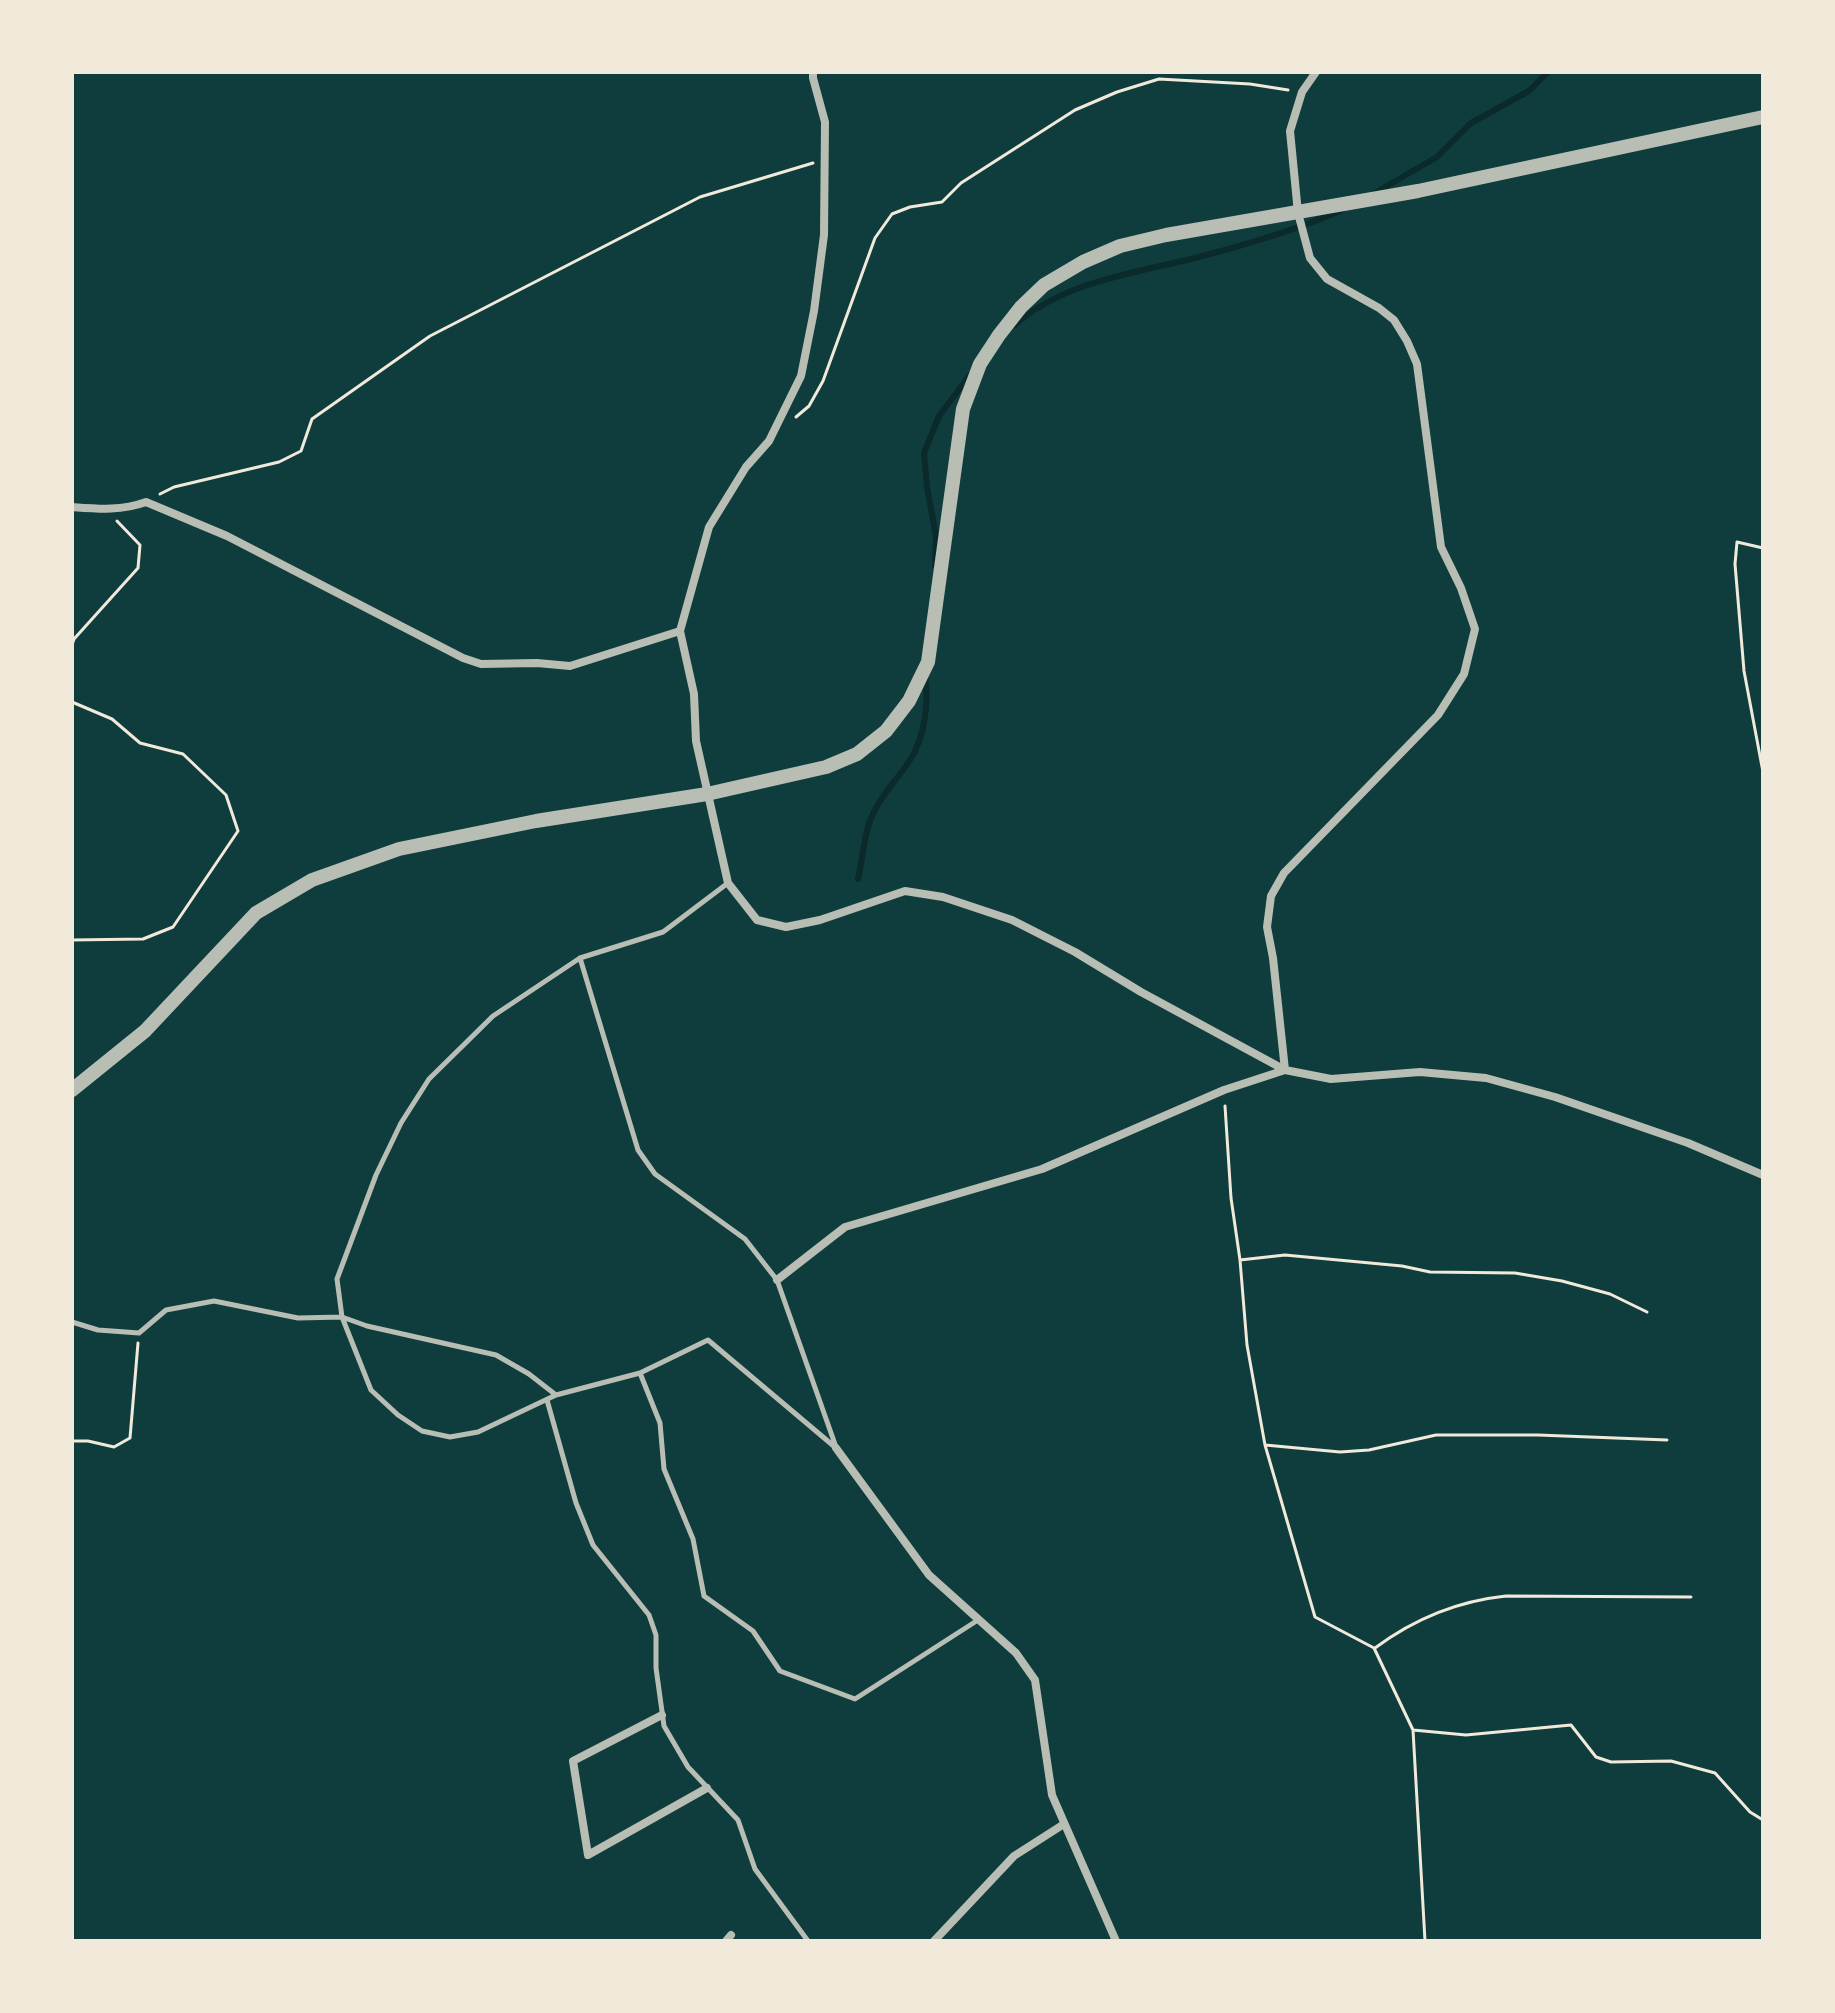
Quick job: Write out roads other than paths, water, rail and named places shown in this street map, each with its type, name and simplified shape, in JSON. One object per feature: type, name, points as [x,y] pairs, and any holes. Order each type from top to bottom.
[{"type":"street","points":[[813,72],[825,122],[824,235],[801,376],[769,441],[746,467],[709,527],[680,631],[694,694],[696,741],[728,883],[757,920],[786,927],[820,920],[905,891],[943,897],[1012,920],[1285,1070],[1331,1079],[1420,1072],[1486,1078],[1555,1097],[1673,1138],[1763,1175]]},
{"type":"street","points":[[1285,1070],[1267,927],[1271,896],[1284,873],[1438,715],[1464,674],[1475,629],[1461,588],[1441,547],[1417,364],[1407,341],[1394,320],[1379,308],[1327,279],[1310,258],[1298,213],[1290,131],[1302,92],[1316,72]]},
{"type":"street","points":[[72,1090],[145,1031],[256,913],[312,880],[399,849],[536,821],[707,794],[826,767],[857,754],[886,731],[909,701],[928,662],[963,409],[980,364],[1021,307],[1044,285],[1083,262],[1120,246],[1166,235],[1418,191],[1763,117]]},
{"type":"street","points":[[72,507],[106,510],[146,502],[227,536],[449,651],[481,664],[570,666],[680,631]]},
{"type":"street","points":[[777,1280],[845,1227],[1042,1169],[1224,1090],[1285,1070]]},
{"type":"street","points":[[836,1448],[929,1575],[1016,1653],[1035,1680],[1052,1795],[1116,1941]]},
{"type":"street","points":[[662,1715],[573,1761],[588,1855],[707,1788]]},
{"type":"street","points":[[934,1941],[1014,1856],[1064,1824]]},
{"type":"lane","points":[[728,883],[663,932],[580,958],[493,1016],[429,1079],[401,1123],[376,1175],[337,1279],[342,1317],[371,1390],[398,1415],[422,1431],[450,1437],[478,1432],[556,1395],[640,1373],[708,1340],[836,1448]]},
{"type":"lane","points":[[580,958],[638,1150],[655,1174],[745,1239],[777,1280],[836,1448]]},
{"type":"lane","points":[[72,1322],[98,1330],[139,1333],[166,1310],[214,1301],[298,1318],[342,1317],[367,1326],[496,1355],[529,1374],[556,1395]]},
{"type":"lane","points":[[640,1373],[660,1423],[664,1469],[693,1539],[704,1596],[753,1631],[780,1671],[855,1699],[979,1620]]},
{"type":"lane","points":[[547,1400],[576,1503],[593,1545],[649,1615],[653,1625],[664,1726],[688,1767],[738,1820],[755,1869],[808,1941]]},
{"type":"waterway","points":[[1373,194],[1437,157],[1471,123],[1529,91],[1548,72]]},
{"type":"waterway","points":[[1015,325],[1033,311],[1076,289],[1249,243],[1342,210]]},
{"type":"waterway","points":[[935,565],[936,536],[924,453],[939,416],[970,375]]},
{"type":"waterway","points":[[858,879],[871,819],[919,741],[926,708],[925,675]]}]
